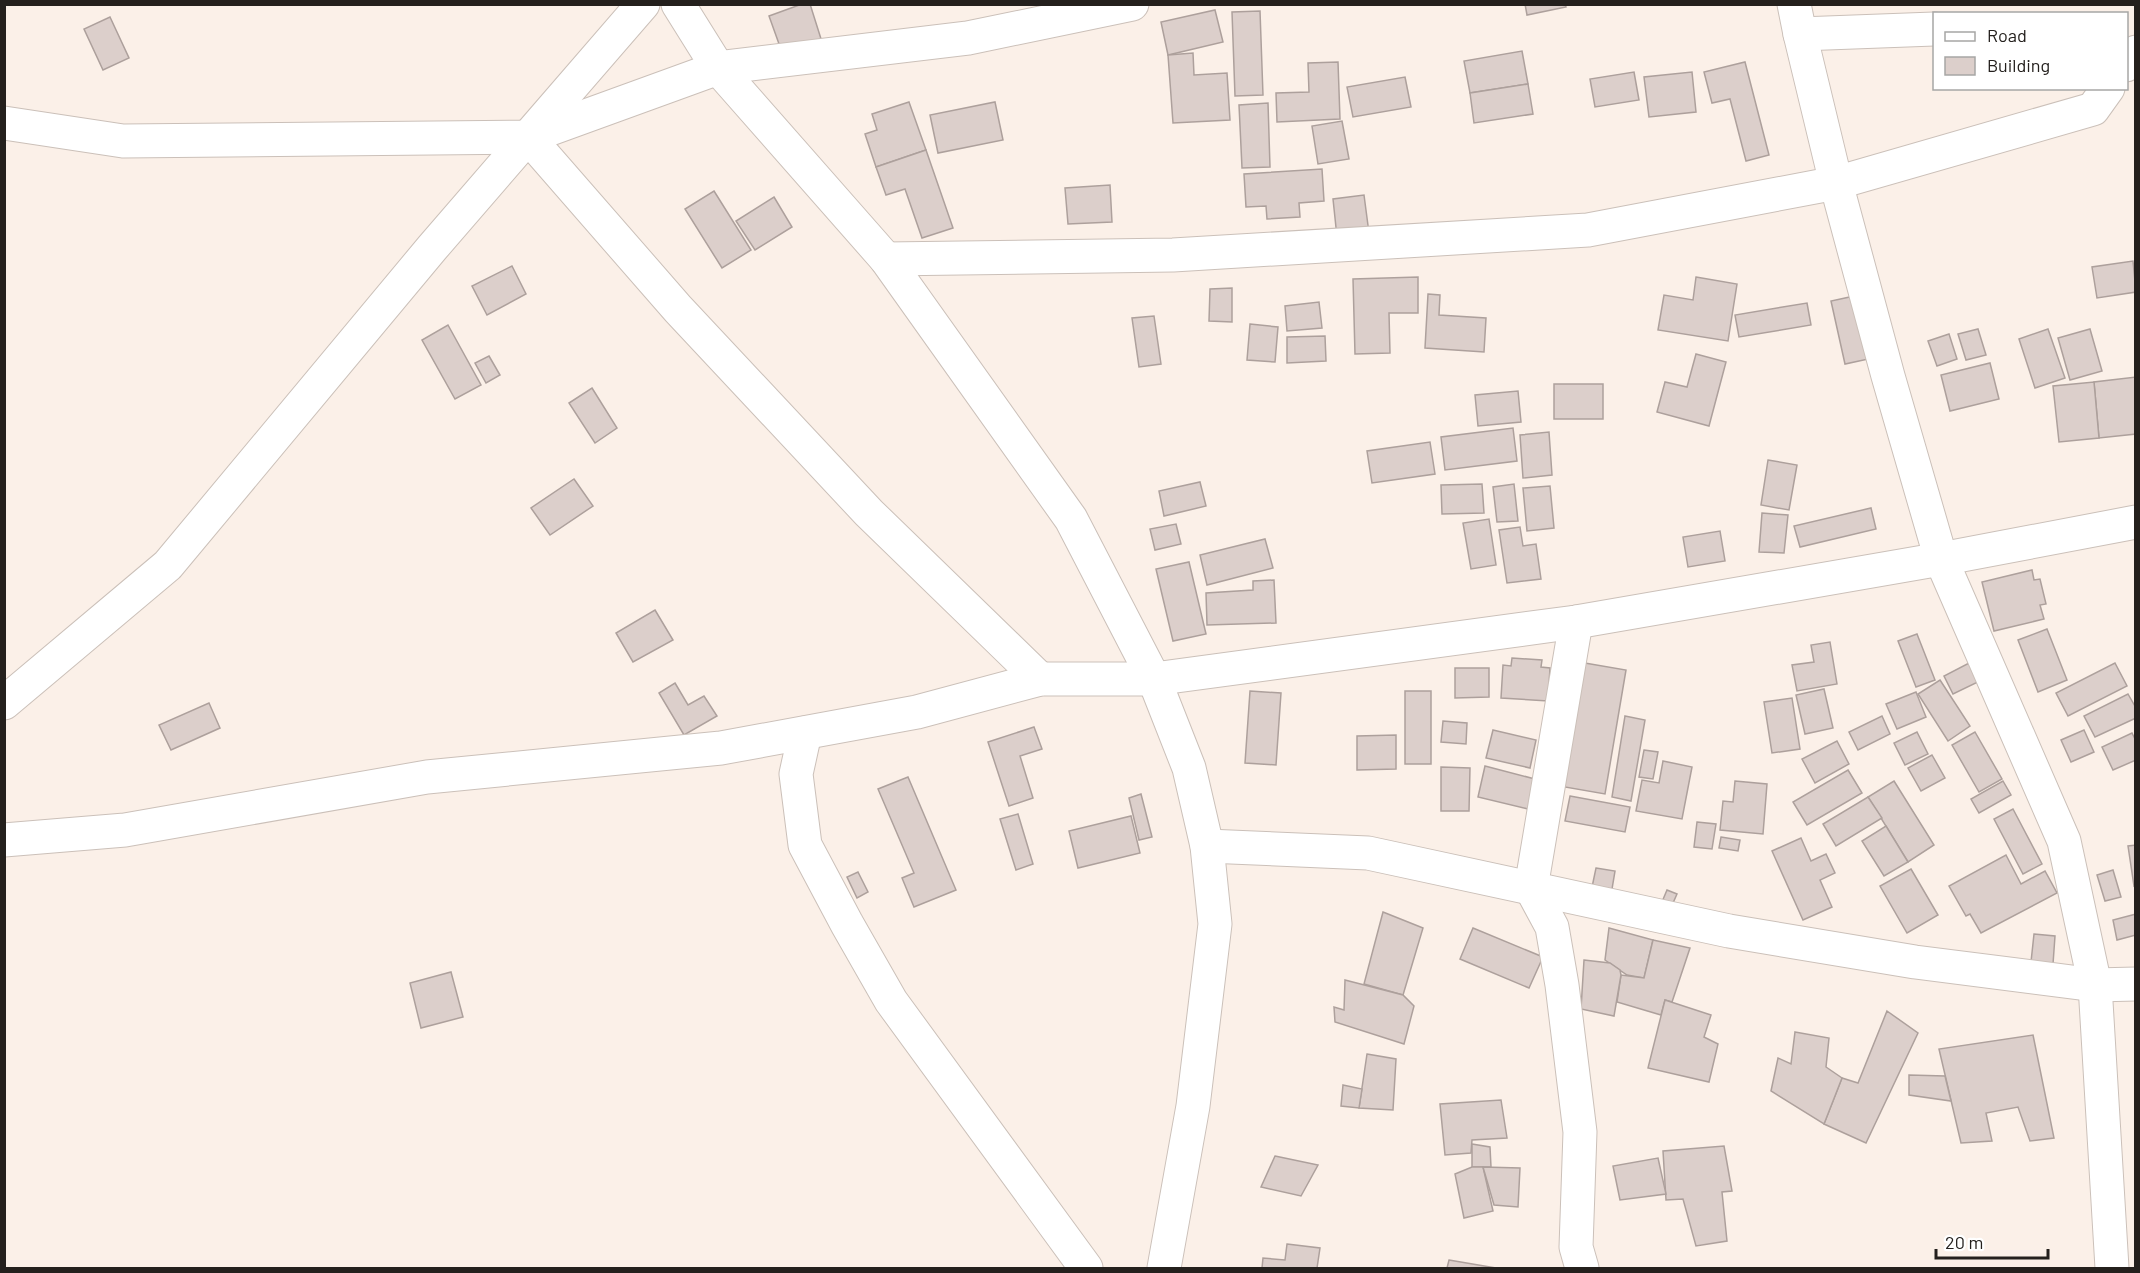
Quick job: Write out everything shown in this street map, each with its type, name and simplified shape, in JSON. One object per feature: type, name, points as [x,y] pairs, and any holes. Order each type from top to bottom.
[{"type":"street","points":[[4,704],[168,565],[432,248],[643,4]]},
{"type":"street","points":[[678,4],[718,68],[886,259],[1071,519],[1154,679],[1189,768],[1207,846],[1215,924],[1193,1106],[1164,1269]]},
{"type":"street","points":[[4,123],[123,141],[528,137],[718,68],[969,38],[1132,4]]},
{"type":"street","points":[[1933,29],[1797,19],[1836,183],[1941,560],[2064,841],[2095,985],[2112,1269]]},
{"type":"street","points":[[886,259],[1173,255],[1588,230],[1836,183],[2093,109],[2107,90]]},
{"type":"street","points":[[528,137],[678,309],[861,505],[1040,679]]},
{"type":"street","points":[[4,840],[125,830],[428,777],[721,748],[917,712],[1040,679],[1154,679],[1576,622],[1941,560],[2136,522]]},
{"type":"street","points":[[1576,622],[1531,888],[1552,927],[1562,985],[1580,1132],[1576,1247],[1581,1269]]},
{"type":"street","points":[[804,733],[796,774],[805,845],[810,855],[891,1001],[1086,1269]]},
{"type":"street","points":[[1207,846],[1368,853],[1729,931],[1915,962],[2095,985],[2136,984]]},
{"type":"building","points":[[802,4],[810,4],[822,42],[783,55],[769,16]]},
{"type":"building","points":[[1525,4],[1565,4],[1566,7],[1527,15]]},
{"type":"building","points":[[1215,10],[1223,42],[1168,55],[1161,22]]},
{"type":"building","points":[[1260,11],[1263,95],[1235,96],[1232,12]]},
{"type":"building","points":[[110,17],[129,58],[103,70],[84,29]]},
{"type":"building","points":[[1522,51],[1528,84],[1470,93],[1464,61]]},
{"type":"building","points":[[1193,53],[1194,75],[1227,73],[1230,120],[1173,123],[1168,55]]},
{"type":"building","points":[[1338,62],[1340,119],[1277,122],[1276,93],[1309,92],[1308,63]]},
{"type":"building","points":[[1745,62],[1769,155],[1746,161],[1730,99],[1712,103],[1704,72]]},
{"type":"building","points":[[1634,72],[1639,100],[1595,107],[1590,79]]},
{"type":"building","points":[[1692,72],[1696,112],[1649,117],[1644,77]]},
{"type":"building","points":[[1405,77],[1411,107],[1353,117],[1347,87]]},
{"type":"building","points":[[1528,84],[1533,114],[1474,123],[1470,93]]},
{"type":"building","points":[[909,102],[926,150],[876,167],[865,134],[877,130],[872,114]]},
{"type":"building","points":[[995,102],[1003,140],[938,153],[930,115]]},
{"type":"building","points":[[1268,103],[1270,167],[1242,168],[1239,105]]},
{"type":"building","points":[[1342,121],[1349,159],[1318,164],[1312,126]]},
{"type":"building","points":[[926,150],[953,228],[922,238],[905,189],[886,195],[876,167]]},
{"type":"building","points":[[1322,169],[1324,201],[1299,203],[1300,217],[1267,219],[1266,206],[1246,207],[1244,174]]},
{"type":"building","points":[[1110,185],[1112,222],[1068,224],[1065,188]]},
{"type":"building","points":[[714,191],[751,250],[722,268],[685,209]]},
{"type":"building","points":[[1364,195],[1369,233],[1337,237],[1333,199]]},
{"type":"building","points":[[774,197],[792,227],[755,250],[736,221]]},
{"type":"building","points":[[2133,261],[2136,292],[2097,298],[2092,267]]},
{"type":"building","points":[[512,266],[526,294],[487,315],[472,286]]},
{"type":"building","points":[[1418,277],[1418,313],[1389,313],[1390,353],[1355,354],[1353,279]]},
{"type":"building","points":[[1696,277],[1737,284],[1728,341],[1658,330],[1664,295],[1693,300]]},
{"type":"building","points":[[1232,288],[1232,322],[1209,321],[1210,289]]},
{"type":"building","points":[[1428,294],[1440,295],[1439,315],[1486,318],[1484,352],[1425,348]]},
{"type":"building","points":[[1859,295],[1873,358],[1845,364],[1831,301]]},
{"type":"building","points":[[1319,302],[1322,328],[1287,331],[1285,306]]},
{"type":"building","points":[[1807,303],[1811,325],[1739,337],[1735,315]]},
{"type":"building","points":[[1154,316],[1161,364],[1139,367],[1132,318]]},
{"type":"building","points":[[1250,324],[1278,327],[1275,362],[1247,360]]},
{"type":"building","points":[[448,325],[481,385],[455,399],[422,340]]},
{"type":"building","points":[[1978,329],[1986,355],[1966,360],[1958,334]]},
{"type":"building","points":[[2048,329],[2065,378],[2035,388],[2019,339]]},
{"type":"building","points":[[2090,329],[2102,371],[2070,380],[2058,338]]},
{"type":"building","points":[[1949,334],[1957,359],[1937,366],[1928,341]]},
{"type":"building","points":[[1325,336],[1326,361],[1287,363],[1287,337]]},
{"type":"building","points":[[1696,354],[1726,362],[1709,426],[1657,412],[1665,382],[1687,387]]},
{"type":"building","points":[[489,356],[500,375],[486,383],[475,363]]},
{"type":"building","points":[[1990,363],[1999,399],[1950,411],[1941,375]]},
{"type":"building","points":[[2136,377],[2136,434],[2099,438],[2094,382]]},
{"type":"building","points":[[2094,382],[2099,438],[2059,442],[2053,386]]},
{"type":"building","points":[[1554,384],[1603,384],[1603,419],[1554,419]]},
{"type":"building","points":[[592,388],[617,428],[595,443],[569,403]]},
{"type":"building","points":[[1518,391],[1521,422],[1478,426],[1475,395]]},
{"type":"building","points":[[1513,428],[1517,461],[1445,470],[1441,437]]},
{"type":"building","points":[[1549,432],[1552,475],[1523,478],[1520,435]]},
{"type":"building","points":[[1430,442],[1435,474],[1372,483],[1367,451]]},
{"type":"building","points":[[1768,460],[1797,465],[1789,510],[1761,505]]},
{"type":"building","points":[[574,479],[593,506],[550,535],[531,508]]},
{"type":"building","points":[[1200,482],[1206,506],[1164,516],[1159,491]]},
{"type":"building","points":[[1482,484],[1484,513],[1442,514],[1441,485]]},
{"type":"building","points":[[1514,484],[1518,521],[1497,522],[1493,487]]},
{"type":"building","points":[[1550,486],[1554,528],[1527,531],[1523,488]]},
{"type":"building","points":[[1871,508],[1876,529],[1800,547],[1794,526]]},
{"type":"building","points":[[1762,513],[1788,515],[1784,553],[1759,552]]},
{"type":"building","points":[[1489,519],[1496,565],[1471,569],[1463,523]]},
{"type":"building","points":[[1176,524],[1181,544],[1155,550],[1150,529]]},
{"type":"building","points":[[1520,527],[1523,546],[1536,544],[1541,579],[1507,583],[1499,530]]},
{"type":"building","points":[[1720,531],[1725,561],[1688,567],[1683,537]]},
{"type":"building","points":[[1265,539],[1273,568],[1207,585],[1200,555]]},
{"type":"building","points":[[1189,562],[1206,634],[1173,641],[1156,569]]},
{"type":"building","points":[[2032,570],[2034,580],[2040,579],[2046,604],[2040,605],[2044,619],[1994,631],[1982,582]]},
{"type":"building","points":[[1274,580],[1276,623],[1207,625],[1206,593],[1253,590],[1253,581]]},
{"type":"building","points":[[655,610],[673,640],[633,662],[616,633]]},
{"type":"building","points":[[2047,629],[2067,680],[2038,692],[2018,640]]},
{"type":"building","points":[[1917,634],[1935,680],[1916,687],[1898,641]]},
{"type":"building","points":[[1830,642],[1837,684],[1797,691],[1792,665],[1814,662],[1811,645]]},
{"type":"building","points":[[1512,658],[1542,660],[1541,667],[1550,668],[1548,701],[1501,698],[1503,665],[1511,666]]},
{"type":"building","points":[[1579,662],[1626,670],[1605,794],[1559,786]]},
{"type":"building","points":[[1971,662],[1980,681],[1953,694],[1944,676]]},
{"type":"building","points":[[2115,663],[2127,686],[2068,716],[2056,693]]},
{"type":"building","points":[[1455,668],[1489,668],[1489,697],[1455,698]]},
{"type":"building","points":[[1940,680],[1970,726],[1948,741],[1918,694]]},
{"type":"building","points":[[675,683],[688,705],[704,696],[717,716],[684,735],[659,693]]},
{"type":"building","points":[[1824,689],[1833,728],[1805,734],[1796,695]]},
{"type":"building","points":[[1250,691],[1281,693],[1276,765],[1245,763]]},
{"type":"building","points":[[1405,691],[1431,691],[1431,764],[1405,764]]},
{"type":"building","points":[[1916,692],[1926,717],[1897,729],[1886,704]]},
{"type":"building","points":[[2128,694],[2136,708],[2136,718],[2095,737],[2084,716]]},
{"type":"building","points":[[1792,698],[1800,749],[1772,753],[1764,702]]},
{"type":"building","points":[[209,703],[220,728],[171,750],[159,725]]},
{"type":"building","points":[[1625,716],[1645,720],[1631,801],[1612,797]]},
{"type":"building","points":[[1882,716],[1890,734],[1858,750],[1849,732]]},
{"type":"building","points":[[1443,721],[1467,723],[1466,744],[1441,742]]},
{"type":"building","points":[[1034,727],[1042,749],[1020,756],[1033,798],[1009,806],[988,742]]},
{"type":"building","points":[[1493,730],[1536,740],[1530,768],[1486,758]]},
{"type":"building","points":[[2084,730],[2094,752],[2071,762],[2061,740]]},
{"type":"building","points":[[1917,732],[1928,754],[1905,765],[1894,743]]},
{"type":"building","points":[[1975,732],[2002,779],[1979,792],[1952,745]]},
{"type":"building","points":[[2132,733],[2136,741],[2136,760],[2113,770],[2102,747]]},
{"type":"building","points":[[1396,735],[1396,769],[1357,770],[1357,736]]},
{"type":"building","points":[[1837,741],[1849,764],[1815,783],[1802,759]]},
{"type":"building","points":[[1644,750],[1658,752],[1653,779],[1639,777]]},
{"type":"building","points":[[1932,755],[1945,778],[1921,791],[1908,768]]},
{"type":"building","points":[[1663,761],[1692,767],[1682,819],[1636,811],[1642,780],[1659,783]]},
{"type":"building","points":[[1485,766],[1535,779],[1528,809],[1478,797]]},
{"type":"building","points":[[1441,767],[1470,768],[1469,811],[1441,811]]},
{"type":"building","points":[[1848,770],[1862,793],[1807,825],[1793,802]]},
{"type":"building","points":[[908,777],[956,890],[914,907],[902,878],[914,873],[878,789]]},
{"type":"building","points":[[1735,781],[1767,784],[1763,834],[1720,830],[1723,801],[1733,802]]},
{"type":"building","points":[[1894,781],[1934,845],[1908,862],[1868,797]]},
{"type":"building","points":[[2003,781],[2011,795],[1979,813],[1971,799]]},
{"type":"building","points":[[1141,794],[1152,837],[1139,840],[1129,798]]},
{"type":"building","points":[[1570,796],[1630,807],[1625,832],[1565,821]]},
{"type":"building","points":[[1868,797],[1882,818],[1836,846],[1823,824]]},
{"type":"building","points":[[2013,809],[2042,864],[2023,874],[1994,819]]},
{"type":"building","points":[[1018,814],[1033,864],[1016,870],[1000,819]]},
{"type":"building","points":[[1131,816],[1140,853],[1078,868],[1069,831]]},
{"type":"building","points":[[1697,822],[1716,824],[1712,849],[1694,847]]},
{"type":"building","points":[[1886,826],[1908,862],[1884,876],[1862,841]]},
{"type":"building","points":[[1721,837],[1740,840],[1738,851],[1719,848]]},
{"type":"building","points":[[1801,838],[1811,861],[1826,854],[1835,873],[1820,880],[1832,907],[1803,920],[1772,851]]},
{"type":"building","points":[[2136,845],[2136,885],[2134,886],[2128,846]]},
{"type":"building","points":[[2006,855],[2021,884],[2045,871],[2057,893],[1981,933],[1970,914],[1966,916],[1949,886]]},
{"type":"building","points":[[1596,868],[1615,871],[1611,895],[1591,892]]},
{"type":"building","points":[[1911,869],[1938,915],[1907,933],[1880,886]]},
{"type":"building","points":[[2113,870],[2121,897],[2105,901],[2097,875]]},
{"type":"building","points":[[858,872],[868,892],[857,898],[847,877]]},
{"type":"building","points":[[1667,890],[1677,894],[1669,912],[1659,909]]},
{"type":"building","points":[[1383,912],[1423,928],[1403,995],[1364,984]]},
{"type":"building","points":[[2136,914],[2136,935],[2117,940],[2113,920]]},
{"type":"building","points":[[1473,928],[1543,957],[1529,988],[1460,959]]},
{"type":"building","points":[[1609,928],[1653,940],[1644,978],[1627,975],[1605,960]]},
{"type":"building","points":[[2034,934],[2055,936],[2053,964],[2031,962]]},
{"type":"building","points":[[1653,940],[1690,948],[1672,1002],[1665,1000],[1661,1015],[1617,1002],[1621,975],[1644,978]]},
{"type":"building","points":[[1584,960],[1610,963],[1620,970],[1614,1016],[1581,1009]]},
{"type":"building","points":[[451,972],[463,1017],[421,1028],[410,983]]},
{"type":"building","points":[[1345,980],[1403,995],[1414,1006],[1404,1044],[1335,1022],[1334,1007],[1344,1010]]},
{"type":"building","points":[[1665,1000],[1711,1015],[1704,1037],[1718,1044],[1709,1082],[1648,1068]]},
{"type":"building","points":[[1887,1011],[1918,1033],[1866,1143],[1824,1124],[1842,1078],[1858,1083]]},
{"type":"building","points":[[1795,1032],[1829,1038],[1826,1067],[1842,1078],[1824,1124],[1771,1091],[1778,1058],[1791,1064]]},
{"type":"building","points":[[2033,1035],[2054,1138],[2030,1141],[2018,1107],[1986,1113],[1992,1141],[1961,1143],[1939,1049]]},
{"type":"building","points":[[1367,1054],[1396,1059],[1393,1110],[1359,1108]]},
{"type":"building","points":[[1909,1075],[1945,1076],[1951,1101],[1909,1095]]},
{"type":"building","points":[[1343,1085],[1362,1089],[1359,1108],[1341,1106]]},
{"type":"building","points":[[1501,1100],[1507,1138],[1472,1140],[1471,1153],[1445,1155],[1440,1104]]},
{"type":"building","points":[[1472,1144],[1490,1147],[1491,1167],[1472,1167]]},
{"type":"building","points":[[1724,1146],[1732,1191],[1722,1192],[1727,1241],[1696,1246],[1683,1199],[1666,1200],[1663,1151]]},
{"type":"building","points":[[1275,1156],[1318,1165],[1301,1196],[1261,1187]]},
{"type":"building","points":[[1658,1158],[1666,1194],[1620,1200],[1613,1166]]},
{"type":"building","points":[[1472,1167],[1483,1167],[1493,1211],[1464,1218],[1455,1174]]},
{"type":"building","points":[[1483,1167],[1520,1168],[1518,1207],[1494,1205]]},
{"type":"building","points":[[1287,1244],[1320,1248],[1317,1268],[1262,1268],[1263,1258],[1285,1260]]},
{"type":"building","points":[[1449,1260],[1496,1268],[1447,1268]]}]
